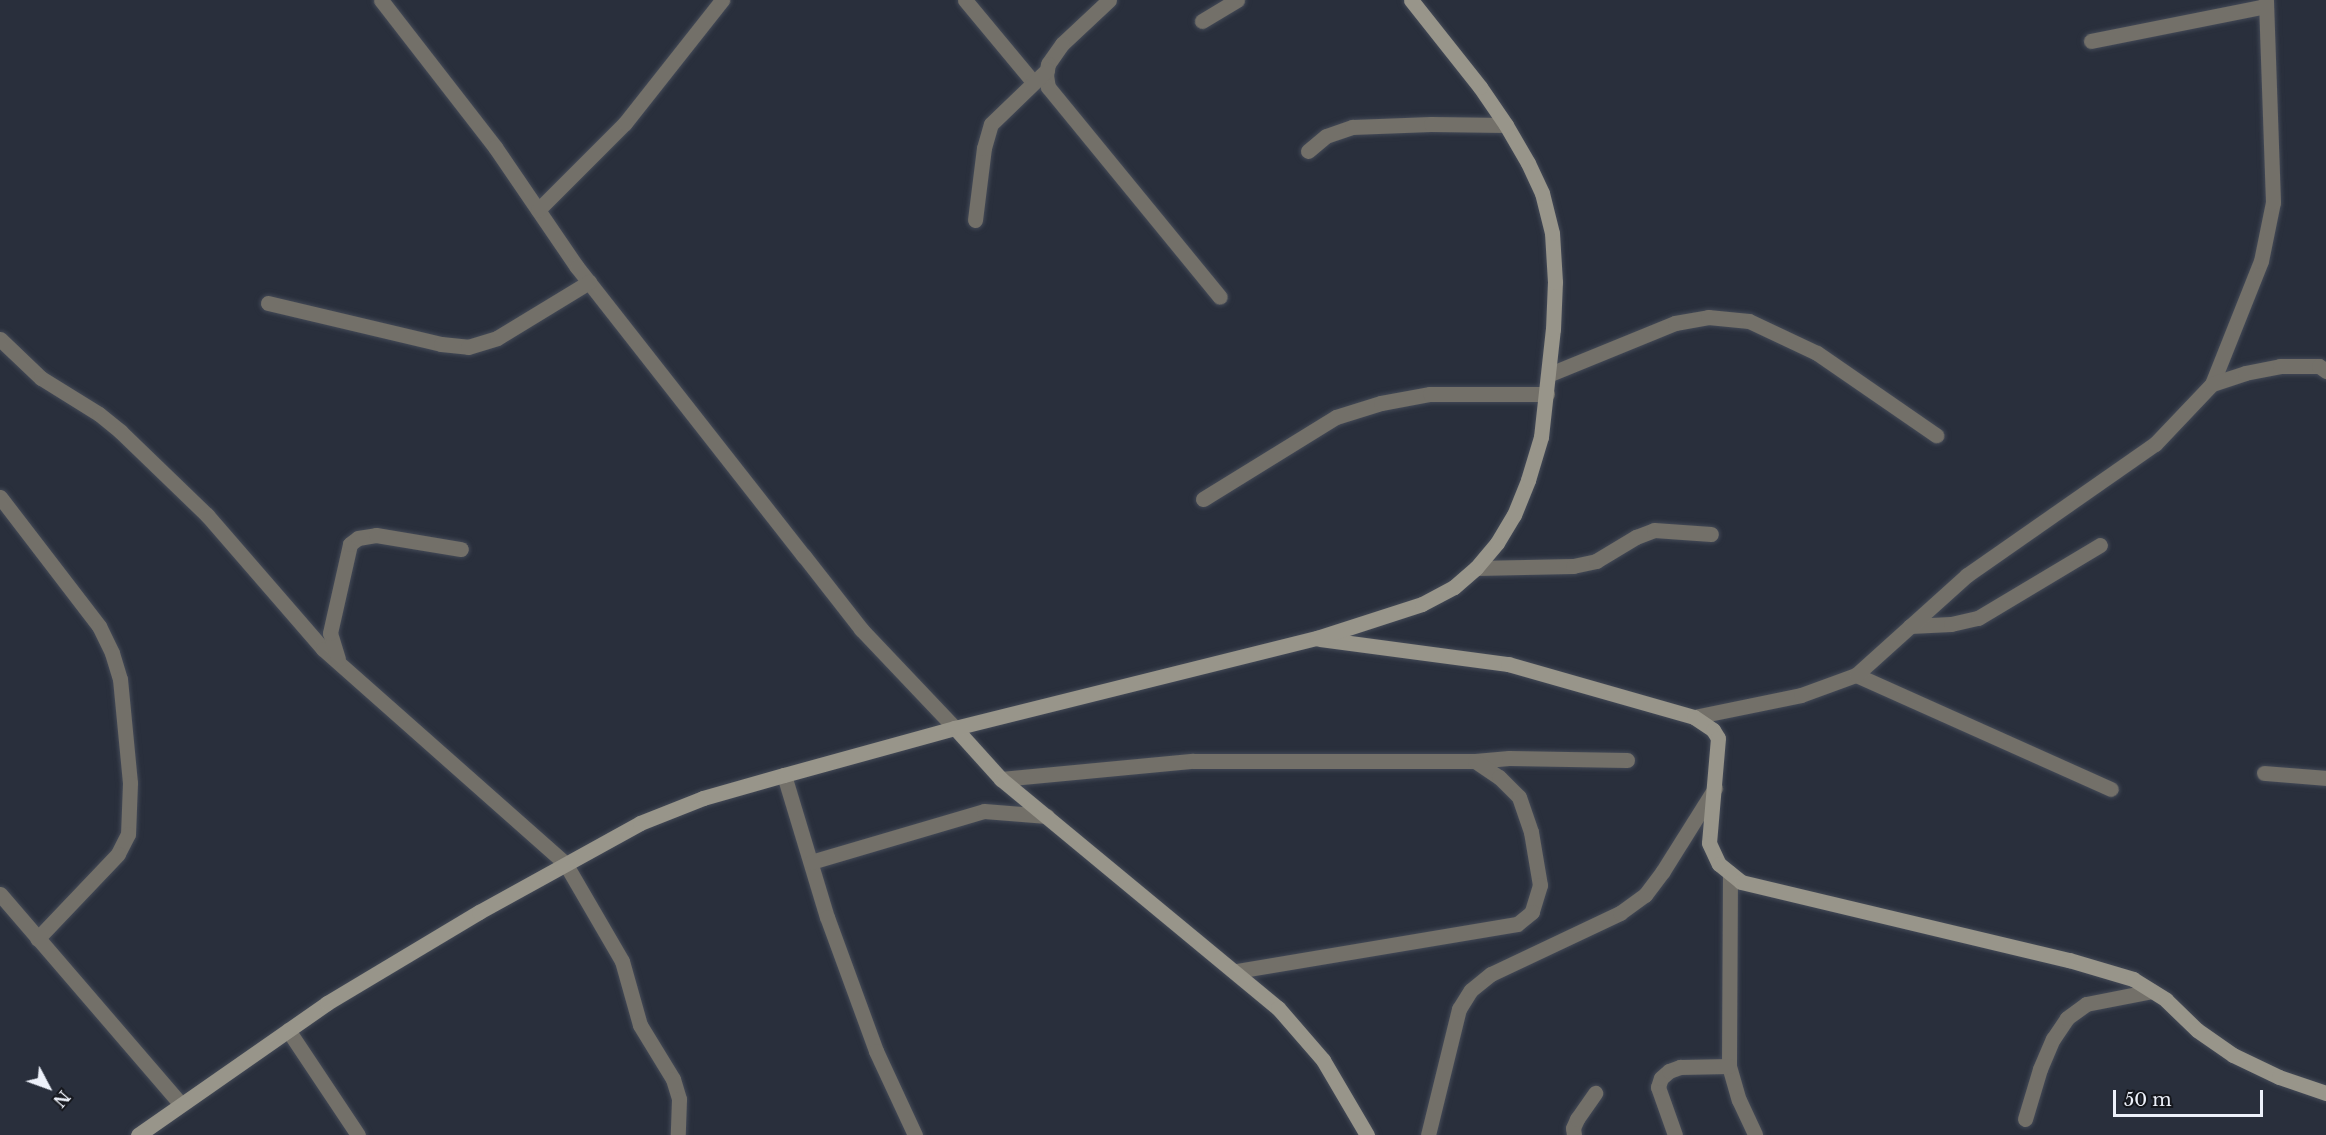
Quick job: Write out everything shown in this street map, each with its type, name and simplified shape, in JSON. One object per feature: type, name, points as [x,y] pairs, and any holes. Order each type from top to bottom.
[{"type":"main road","points":[[138,1135],[180,1103],[288,1030],[449,930],[565,863],[661,815],[703,798],[955,728],[1317,638],[1422,604],[1454,588],[1476,568],[1497,543],[1514,515],[1528,480],[1540,436],[1550,374],[1555,282],[1552,233],[1542,194],[1528,163],[1506,125],[1480,87],[1411,0]]},
{"type":"main road","points":[[1317,638],[1508,664],[1694,717],[1713,730],[1718,738],[1709,843],[1719,864],[1741,882],[2133,979],[2166,1000],[2198,1030],[2233,1055],[2279,1077],[2326,1093]]},
{"type":"main road","points":[[955,728],[1001,778],[1278,1008],[1323,1060],[1366,1135]]},
{"type":"street","points":[[381,0],[495,147],[589,282],[861,629],[955,728]]},
{"type":"street","points":[[538,210],[625,123],[722,0]]},
{"type":"street","points":[[965,0],[1033,82]]},
{"type":"street","points":[[1109,0],[1062,44],[1048,64],[1048,87],[1065,111],[1220,297]]},
{"type":"street","points":[[1202,21],[1237,0]]},
{"type":"street","points":[[1694,717],[1801,695],[1856,675],[1968,575],[2155,444],[2212,384],[2260,261],[2272,201],[2266,3],[2091,41]]},
{"type":"street","points":[[975,220],[984,148],[991,124],[1047,70]]},
{"type":"street","points":[[1308,151],[1326,136],[1352,128],[1431,124],[1506,125]]},
{"type":"street","points":[[268,303],[441,344],[468,347],[497,338],[589,282]]},
{"type":"street","points":[[1550,374],[1675,323],[1708,318],[1749,321],[1817,353],[1936,435]]},
{"type":"street","points":[[0,339],[41,378],[99,414],[121,432],[207,515],[291,614],[341,664],[565,863],[622,961],[640,1025],[674,1079],[679,1099],[678,1135]]},
{"type":"street","points":[[2212,384],[2245,373],[2280,366],[2324,364]]},
{"type":"street","points":[[1203,499],[1336,417],[1381,403],[1430,394],[1547,394]]},
{"type":"street","points":[[0,497],[99,626],[112,653],[120,679],[130,783],[128,834],[118,854],[37,939]]},
{"type":"street","points":[[1476,568],[1573,566],[1596,561],[1636,537],[1654,530],[1711,534]]},
{"type":"street","points":[[341,664],[330,633],[350,544],[365,535],[376,535],[461,549]]},
{"type":"street","points":[[1910,627],[1951,624],[1978,618],[2100,545]]},
{"type":"street","points":[[1856,675],[2111,789]]},
{"type":"street","points":[[1001,778],[1193,761],[1475,761],[1509,758],[1627,760]]},
{"type":"street","points":[[1236,971],[1517,924],[1532,912],[1539,885],[1531,832],[1519,797],[1499,777],[1475,761]]},
{"type":"street","points":[[2265,773],[2326,778]]},
{"type":"street","points":[[784,775],[827,917],[876,1051],[915,1135]]},
{"type":"street","points":[[1428,1135],[1459,1009],[1471,990],[1491,974],[1620,914],[1644,895],[1663,871],[1715,788]]},
{"type":"street","points":[[811,862],[984,811],[1047,816]]},
{"type":"street","points":[[1730,873],[1729,1066],[1739,1100],[1755,1135]]},
{"type":"street","points":[[0,894],[180,1103]]},
{"type":"street","points":[[2025,1119],[2040,1069],[2053,1039],[2067,1018],[2086,1004],[2152,991]]},
{"type":"street","points":[[288,1030],[358,1135]]},
{"type":"street","points":[[1675,1135],[1658,1087],[1661,1078],[1680,1067],[1729,1066]]},
{"type":"street","points":[[1574,1135],[1573,1128],[1577,1119],[1594,1093]]}]
